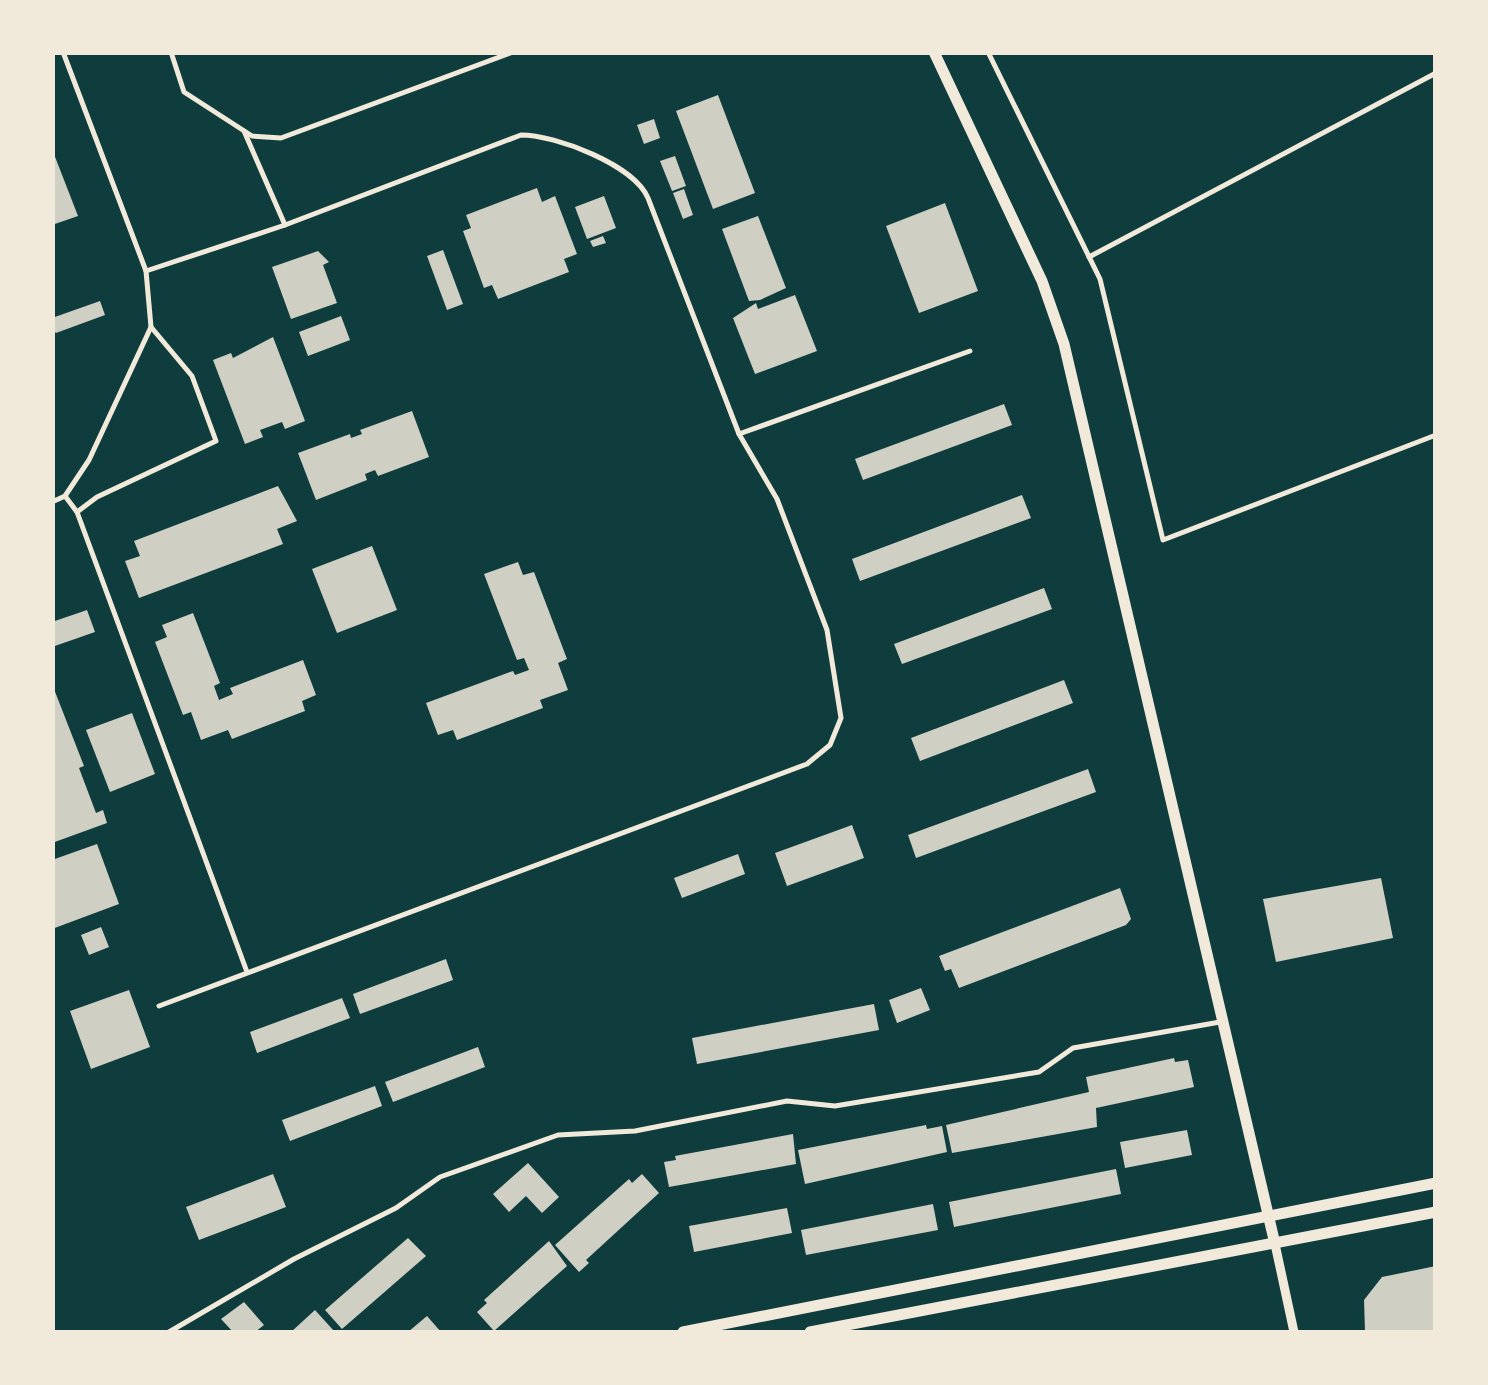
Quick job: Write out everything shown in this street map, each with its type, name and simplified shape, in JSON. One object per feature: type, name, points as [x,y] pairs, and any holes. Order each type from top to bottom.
[{"type":"street","points":[[934,52],[1042,280],[1064,344],[1294,1332]]},
{"type":"street","points":[[684,1332],[1436,1183]]},
{"type":"street","points":[[810,1332],[1436,1212]]},
{"type":"lane","points":[[52,502],[65,496],[89,460],[152,327],[146,271],[63,52]]},
{"type":"lane","points":[[171,52],[184,92],[244,131],[281,138],[513,52]]},
{"type":"lane","points":[[988,52],[1100,279],[1163,540],[1436,435]]},
{"type":"lane","points":[[1089,257],[1436,73]]},
{"type":"lane","points":[[244,131],[285,225]]},
{"type":"lane","points":[[146,271],[285,225],[521,135],[548,137],[636,178],[644,188],[738,434],[776,498],[827,630],[842,710],[839,730],[830,746],[807,764],[159,1006]]},
{"type":"lane","points":[[77,512],[97,496],[216,441],[192,376],[152,327]]},
{"type":"lane","points":[[738,434],[970,351]]},
{"type":"lane","points":[[65,496],[77,512],[247,972]]},
{"type":"lane","points":[[169,1332],[294,1259],[396,1208],[440,1177],[558,1135],[578,1131],[636,1132],[787,1101],[836,1106],[1039,1072],[1073,1048],[1220,1022]]},
{"type":"building","points":[[718,95],[755,193],[713,209],[676,111]]},
{"type":"building","points":[[654,119],[660,138],[644,144],[637,125]]},
{"type":"building","points":[[52,149],[78,216],[52,225]]},
{"type":"building","points":[[675,156],[686,186],[672,191],[660,161]]},
{"type":"building","points":[[537,188],[542,202],[555,196],[577,254],[564,259],[569,272],[498,299],[492,285],[484,288],[463,231],[471,228],[466,215]]},
{"type":"building","points":[[684,189],[693,215],[683,219],[673,193]]},
{"type":"building","points":[[604,196],[616,228],[587,239],[575,207]]},
{"type":"building","points":[[945,203],[978,291],[919,313],[886,226]]},
{"type":"building","points":[[758,216],[786,288],[749,301],[722,229]]},
{"type":"building","points":[[603,236],[606,243],[593,247],[590,241]]},
{"type":"building","points":[[443,250],[463,304],[447,310],[427,256]]},
{"type":"building","points":[[318,251],[329,262],[323,265],[337,303],[291,319],[272,267]]},
{"type":"building","points":[[795,295],[817,351],[755,374],[733,318],[756,303],[758,309]]},
{"type":"building","points":[[100,301],[105,315],[56,333],[52,329],[52,318]]},
{"type":"building","points":[[341,316],[350,340],[308,356],[299,332]]},
{"type":"building","points":[[273,337],[305,421],[285,429],[282,422],[260,430],[263,437],[245,444],[213,360],[231,353],[233,358]]},
{"type":"building","points":[[1004,404],[1012,425],[863,480],[855,459]]},
{"type":"building","points":[[412,411],[429,457],[378,476],[375,470],[365,474],[367,480],[316,500],[298,453],[350,434],[351,438],[362,434],[360,430]]},
{"type":"building","points":[[278,486],[297,521],[277,529],[283,544],[139,598],[125,561],[140,556],[134,541]]},
{"type":"building","points":[[1022,495],[1031,518],[860,581],[852,559]]},
{"type":"building","points":[[372,546],[397,610],[337,633],[312,569]]},
{"type":"building","points":[[518,562],[523,575],[534,572],[567,659],[558,663],[568,690],[540,700],[543,708],[457,740],[453,730],[438,735],[426,703],[513,671],[515,675],[529,670],[524,658],[517,660],[484,574]]},
{"type":"building","points":[[1044,588],[1052,609],[902,664],[894,644]]},
{"type":"building","points":[[87,610],[95,632],[52,647],[52,622]]},
{"type":"building","points":[[193,613],[220,683],[214,686],[219,700],[233,694],[230,688],[303,660],[316,695],[302,701],[305,711],[232,739],[228,730],[201,740],[191,712],[183,715],[155,642],[167,637],[162,625]]},
{"type":"building","points":[[1064,680],[1073,703],[920,761],[911,738]]},
{"type":"building","points":[[52,684],[84,766],[79,768],[96,813],[103,810],[107,823],[52,843]]},
{"type":"building","points":[[132,713],[155,774],[110,792],[86,730]]},
{"type":"building","points":[[1088,769],[1096,792],[916,858],[908,835]]},
{"type":"building","points":[[852,825],[864,858],[787,886],[775,853]]},
{"type":"building","points":[[97,844],[119,904],[52,929],[52,860]]},
{"type":"building","points":[[738,854],[745,874],[682,898],[674,878]]},
{"type":"building","points":[[1381,878],[1393,938],[1276,962],[1263,899]]},
{"type":"building","points":[[1120,888],[1131,919],[1126,925],[959,988],[951,969],[945,971],[939,956]]},
{"type":"building","points":[[101,927],[109,947],[89,955],[81,935]]},
{"type":"building","points":[[446,959],[453,980],[360,1014],[353,994]]},
{"type":"building","points":[[921,988],[930,1010],[897,1023],[889,1000]]},
{"type":"building","points":[[129,990],[150,1047],[91,1069],[70,1011]]},
{"type":"building","points":[[342,998],[350,1018],[257,1053],[250,1032]]},
{"type":"building","points":[[874,1004],[879,1030],[697,1064],[692,1038]]},
{"type":"building","points":[[478,1047],[485,1067],[393,1102],[385,1082]]},
{"type":"building","points":[[1174,1058],[1175,1062],[1188,1060],[1194,1087],[1096,1108],[1097,1127],[952,1153],[946,1125],[1089,1092],[1086,1077]]},
{"type":"building","points":[[375,1086],[382,1106],[290,1141],[282,1120]]},
{"type":"building","points":[[926,1125],[927,1129],[942,1126],[947,1152],[805,1184],[798,1150]]},
{"type":"building","points":[[1187,1130],[1192,1155],[1125,1168],[1120,1142]]},
{"type":"building","points":[[793,1134],[796,1164],[669,1187],[664,1162],[676,1160],[675,1156]]},
{"type":"building","points":[[528,1163],[559,1197],[542,1213],[526,1196],[509,1212],[493,1194]]},
{"type":"building","points":[[1116,1169],[1121,1194],[954,1227],[949,1202]]},
{"type":"building","points":[[273,1174],[286,1207],[199,1240],[186,1207]]},
{"type":"building","points":[[642,1174],[659,1193],[586,1260],[589,1263],[579,1272],[555,1245],[629,1179],[632,1183]]},
{"type":"building","points":[[933,1204],[938,1230],[806,1255],[801,1230]]},
{"type":"building","points":[[787,1208],[792,1233],[694,1252],[689,1226]]},
{"type":"building","points":[[408,1238],[426,1256],[342,1329],[325,1310]]},
{"type":"building","points":[[549,1241],[567,1266],[494,1331],[477,1312],[487,1303],[484,1300]]},
{"type":"building","points":[[1436,1266],[1436,1332],[1365,1332],[1364,1300],[1382,1277]]},
{"type":"building","points":[[244,1302],[264,1325],[255,1332],[233,1332],[221,1319]]},
{"type":"building","points":[[315,1310],[334,1331],[291,1332]]},
{"type":"building","points":[[427,1316],[441,1332],[408,1332]]}]
